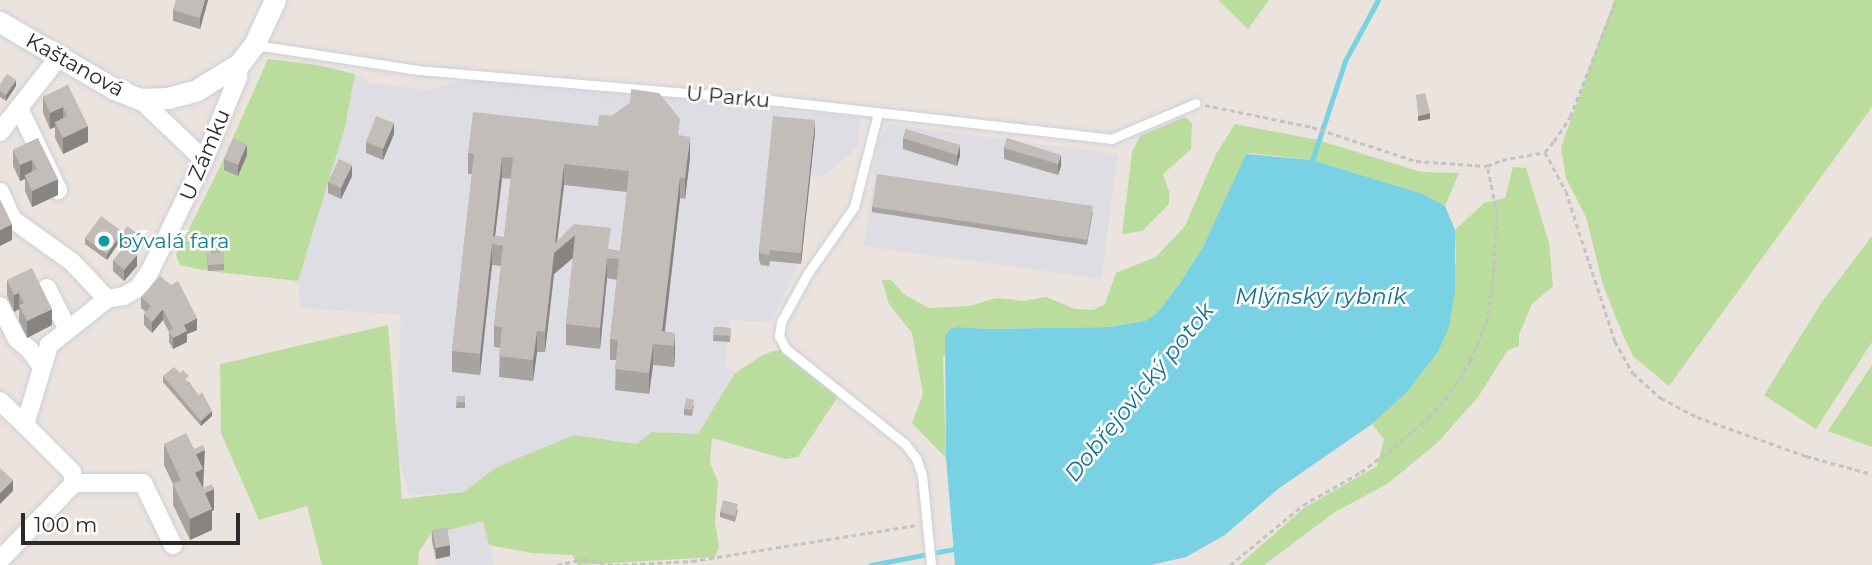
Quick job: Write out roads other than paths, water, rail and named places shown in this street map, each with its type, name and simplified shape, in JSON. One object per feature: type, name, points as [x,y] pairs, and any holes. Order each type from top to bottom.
[{"type":"street","name":"Kaštanová","points":[[0,22],[114,89],[140,99],[168,98],[197,90],[239,64],[254,45],[275,0]]},
{"type":"street","points":[[0,132],[58,58]]},
{"type":"street","name":"U Zámku","points":[[25,425],[49,345],[67,328],[107,299],[131,292],[149,273],[204,160],[238,77],[239,64]]},
{"type":"street","points":[[140,99],[204,160]]},
{"type":"street","points":[[19,108],[58,190]]},
{"type":"street","points":[[0,192],[12,219],[72,262],[107,299]]},
{"type":"street","points":[[47,288],[67,328]]},
{"type":"street","points":[[0,306],[16,339],[29,349],[42,367]]},
{"type":"street","points":[[0,401],[72,472],[74,483]]},
{"type":"street","points":[[0,560],[74,483],[143,484],[173,545]]},
{"type":"lane","name":"U Parku","points":[[254,45],[418,70],[779,101],[1111,139],[1196,103]]},
{"type":"lane","points":[[878,113],[854,207],[808,273],[781,322],[779,336],[786,349],[905,444],[916,458],[922,475],[931,565]]},
{"type":"water","name":"Mlýnský rybník","points":[[1246,154],[1312,160],[1423,194],[1445,206],[1455,230],[1455,292],[1449,327],[1438,352],[1407,392],[1372,424],[1278,489],[1225,535],[1186,557],[1151,565],[955,565],[946,458],[945,336],[950,329],[958,327],[1110,327],[1145,321],[1157,313],[1203,247]]},
{"type":"waterway","name":"Dobřejovický potok","points":[[1311,164],[1345,61],[1378,0]]},
{"type":"waterway","name":"Dobřejovický potok","points":[[871,565],[959,548]]},
{"type":"place","name":"bývalá fara","points":[[104,241]]}]
